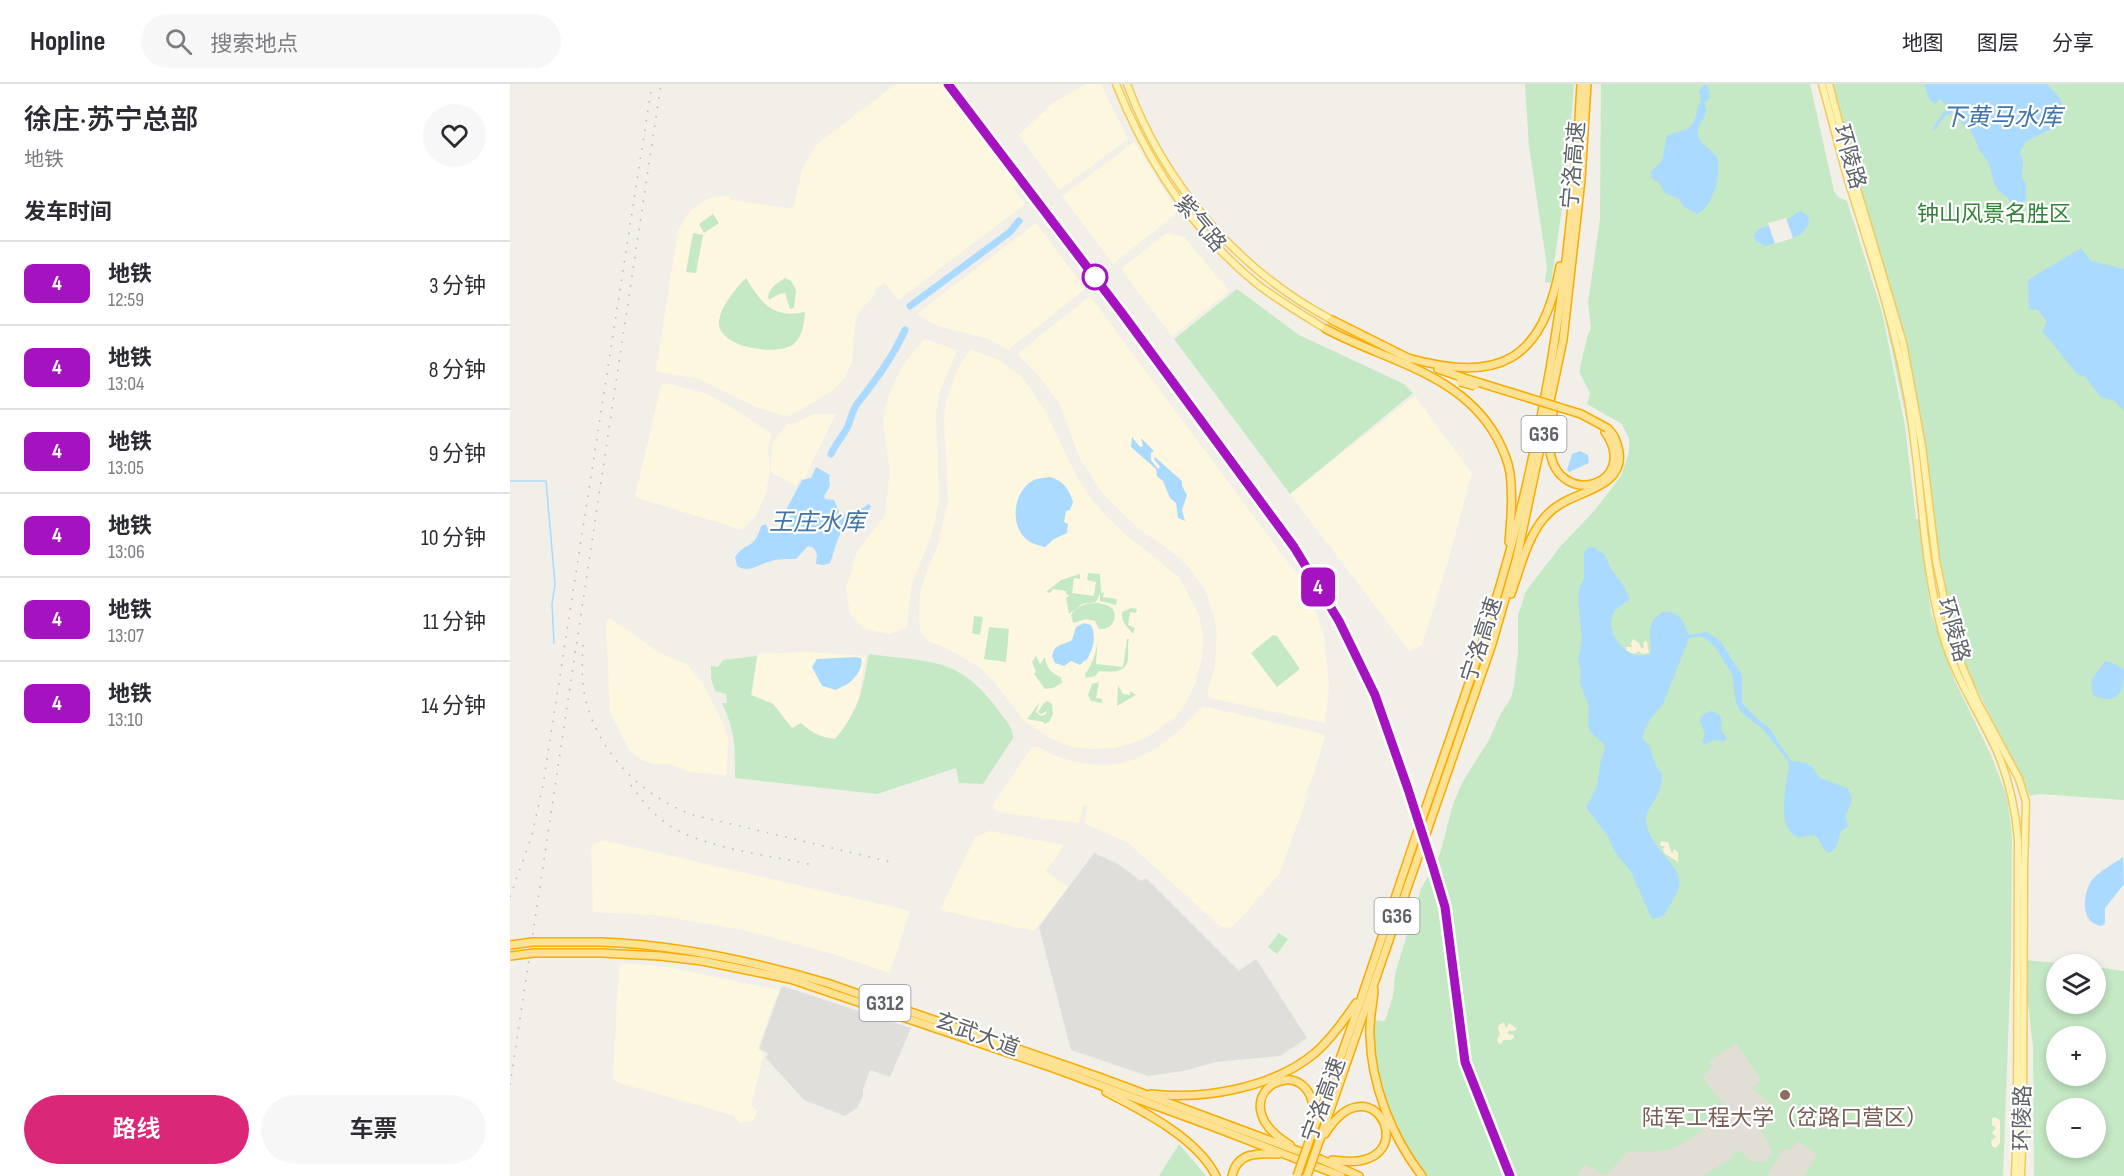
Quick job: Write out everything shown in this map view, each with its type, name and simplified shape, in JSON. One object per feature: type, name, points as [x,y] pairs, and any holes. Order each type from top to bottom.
[{"type":"highway","name":"宁洛高速","points":[[1306,1176],[1321,1139],[1364,990],[1469,682],[1520,511],[1539,428],[1561,291],[1581,84]]},
{"type":"highway","name":"宁洛高速","points":[[1297,1176],[1311,1136],[1375,982],[1492,644],[1517,556],[1563,340],[1581,180],[1587,84]]},
{"type":"highway","points":[[1408,358],[1467,369],[1502,362],[1526,346],[1543,321],[1560,269],[1573,183]]},
{"type":"highway","points":[[1332,320],[1387,345],[1408,358],[1460,379]]},
{"type":"highway","points":[[1326,329],[1355,345],[1435,378],[1454,389],[1482,414],[1505,455],[1509,471],[1511,514],[1507,559]]},
{"type":"highway","points":[[1563,340],[1549,440],[1550,453],[1558,471],[1571,482],[1580,485],[1588,485],[1604,478],[1614,464],[1613,443],[1606,430]]},
{"type":"highway","points":[[1386,357],[1580,417],[1614,435],[1620,456],[1614,475],[1605,483],[1555,507],[1537,529],[1492,644]]},
{"type":"highway","name":"玄武大道","points":[[510,945],[533,942],[601,942],[652,946],[738,964],[1135,1091],[1359,1176]]},
{"type":"highway","name":"玄武大道","points":[[510,956],[534,953],[601,953],[738,964]]},
{"type":"highway","points":[[1375,982],[1370,1033],[1375,1079],[1392,1124],[1422,1176]]},
{"type":"highway","points":[[1135,1091],[1176,1097],[1201,1096],[1258,1082],[1299,1064],[1334,1035],[1364,990]]},
{"type":"highway","name":"玄武大道","points":[[1027,1056],[1083,1080],[1341,1176]]},
{"type":"highway","points":[[1083,1080],[1180,1136],[1202,1156],[1216,1176]]},
{"type":"highway","points":[[1311,1136],[1314,1101],[1310,1092],[1300,1084],[1288,1080],[1274,1083],[1266,1089],[1260,1102],[1263,1120],[1275,1135],[1306,1154],[1339,1162],[1365,1165],[1375,1161],[1384,1149],[1387,1131],[1380,1118],[1373,1112],[1358,1109],[1343,1113],[1334,1120],[1321,1139]]},
{"type":"highway","points":[[1232,1176],[1239,1161],[1246,1156],[1256,1153],[1287,1155]]},
{"type":"highway","points":[[1319,1167],[1334,1176]]},
{"type":"main road","name":"紫气路","points":[[1116,84],[1130,120],[1152,159],[1187,212],[1208,237],[1258,285],[1326,329]]},
{"type":"main road","name":"环陵路","points":[[1822,84],[1899,355],[1909,406],[1929,562],[1943,634],[1971,704],[1995,747],[2013,802],[2018,839],[2015,1176]]},
{"type":"main road","name":"环陵路","points":[[1829,84],[1852,172],[1903,343],[1922,446],[1936,561],[1951,631],[1966,675],[2019,778],[2026,802],[2021,1176]]},
{"type":"main road","name":"紫气路","points":[[1128,87],[1137,110],[1167,164],[1194,205],[1215,230],[1265,276],[1332,320]]},
{"type":"main road","points":[[1120,93],[1123,88],[1128,87]]},
{"type":"shaded area","points":[[896,84],[946,84],[1019,181],[1014,189],[1024,205],[900,299],[897,299],[885,283],[876,288],[875,294],[859,312],[855,323],[852,362],[844,379],[833,390],[792,415],[786,416],[756,407],[699,379],[656,371],[678,230],[692,209],[707,199],[728,195],[731,200],[793,209],[803,167],[818,143]]},
{"type":"shaded area","points":[[1086,84],[1101,84],[1128,139],[1059,190],[1019,135],[1053,103]]},
{"type":"shaded area","points":[[1134,142],[1178,212],[1113,264],[1062,196]]},
{"type":"shaded area","points":[[1036,223],[1085,289],[1008,350],[989,339],[938,326],[917,314]]},
{"type":"shaded area","points":[[1166,233],[1184,237],[1229,291],[1172,336],[1121,269]]},
{"type":"shaded area","points":[[1090,296],[1301,580],[1324,636],[1329,688],[1325,723],[1210,698],[1207,694],[1215,667],[1217,633],[1206,592],[1187,565],[1139,529],[1103,494],[1080,459],[1060,405],[1039,376],[1017,354]]},
{"type":"shaded area","points":[[925,339],[957,350],[939,394],[936,414],[939,502],[932,533],[911,587],[907,627],[890,634],[865,629],[850,614],[846,589],[857,551],[885,516],[890,471],[883,425],[886,403],[899,372]]},
{"type":"shaded area","points":[[970,349],[1001,361],[1022,377],[1046,412],[1076,475],[1090,497],[1125,534],[1180,578],[1199,615],[1203,637],[1202,657],[1195,684],[1183,708],[1175,717],[1149,736],[1136,742],[1113,748],[1092,749],[1072,747],[1054,740],[1024,720],[979,667],[929,641],[921,634],[920,593],[937,549],[948,500],[944,418],[946,401],[958,368]]},
{"type":"shaded area","points":[[664,383],[705,393],[772,434],[768,449],[770,469],[766,493],[756,515],[742,530],[635,497],[661,386]]},
{"type":"shaded area","points":[[1415,396],[1472,473],[1422,645],[1409,651],[1290,494]]},
{"type":"shaded area","points":[[813,414],[836,414],[804,479],[800,479],[796,486],[771,472],[772,443],[787,424],[796,423]]},
{"type":"shaded area","points":[[610,618],[660,653],[687,664],[702,682],[723,723],[728,739],[726,775],[689,772],[670,764],[653,764],[642,760],[629,750],[610,712],[606,622]]},
{"type":"shaded area","points":[[806,652],[866,656],[858,702],[835,738],[822,737],[801,723],[792,728],[774,704],[752,695],[758,654]]},
{"type":"shaded area","points":[[1203,706],[1322,734],[1325,737],[1280,873],[1230,928],[1221,927],[1127,842],[1085,824],[1087,805],[1083,805],[1080,820],[1077,823],[998,812],[993,808],[994,803],[1032,747],[1039,747],[1055,756],[1075,762],[1103,766],[1133,760],[1157,748],[1178,732]]},
{"type":"shaded area","points":[[990,831],[1064,845],[1046,871],[1068,887],[1034,931],[940,910],[975,837]]},
{"type":"shaded area","points":[[602,840],[910,911],[890,973],[830,953],[743,930],[656,915],[593,912],[591,846]]},
{"type":"shaded area","points":[[1094,853],[1118,864],[1141,881],[1146,878],[1239,971],[1256,959],[1307,1038],[1280,1056],[1216,1062],[1183,1071],[1148,1076],[1071,1050],[1039,927]]},
{"type":"shaded area","points":[[622,963],[666,967],[779,990],[758,1047],[764,1054],[751,1105],[757,1111],[753,1121],[739,1123],[733,1115],[619,1083],[613,1078],[619,967]]},
{"type":"shaded area","points":[[782,986],[911,1028],[890,1077],[870,1070],[857,1108],[845,1116],[804,1100],[766,1058],[768,1053],[759,1049]]},
{"type":"shaded area","points":[[1740,1039],[1818,1154],[1804,1176],[1577,1176],[1584,1164],[1628,1150],[1719,1100],[1701,1077],[1709,1061]]},
{"type":"green space","points":[[1525,84],[1574,84],[1567,175],[1551,283],[1545,282],[1547,267],[1529,146]]},
{"type":"green space","points":[[1601,84],[1810,84],[1834,191],[1838,197],[1847,201],[1882,312],[1905,426],[1916,519],[1919,519],[1931,613],[1955,681],[1991,755],[2007,797],[2012,835],[2011,957],[2003,1176],[1804,1176],[1817,1154],[1797,1141],[1790,1151],[1784,1148],[1768,1176],[1702,1176],[1731,1159],[1733,1153],[1741,1151],[1751,1161],[1765,1162],[1773,1153],[1759,1125],[1776,1109],[1752,1088],[1761,1080],[1736,1043],[1709,1061],[1712,1067],[1702,1077],[1725,1106],[1703,1128],[1683,1143],[1660,1151],[1628,1151],[1606,1176],[1585,1164],[1577,1176],[1426,1176],[1402,1140],[1384,1100],[1375,1066],[1372,1020],[1385,1021],[1393,996],[1395,974],[1421,889],[1440,854],[1453,804],[1462,783],[1489,740],[1501,713],[1511,698],[1518,652],[1518,615],[1526,591],[1560,547],[1595,510],[1621,476],[1629,452],[1629,439],[1622,424],[1587,404],[1590,393],[1580,373],[1591,328],[1588,303],[1600,219]]},
{"type":"green space","name":"钟山风景名胜区","points":[[1827,84],[2124,84],[2124,800],[2040,794],[2030,796],[1956,647],[1873,261]]},
{"type":"green space","points":[[713,214],[719,223],[704,233],[699,224]]},
{"type":"green space","points":[[693,233],[703,235],[696,273],[686,272]]},
{"type":"green space","points":[[746,278],[757,295],[769,307],[784,313],[805,312],[804,325],[795,343],[777,349],[751,348],[738,344],[721,331],[720,315],[726,303]]},
{"type":"green space","points":[[785,278],[791,281],[796,290],[794,308],[790,309],[785,293],[769,300],[768,296],[771,290]]},
{"type":"green space","points":[[1237,289],[1299,335],[1404,384],[1413,393],[1290,494],[1174,339]]},
{"type":"green space","points":[[1088,573],[1100,574],[1103,597],[1117,599],[1116,605],[1100,601],[1100,594],[1096,602],[1082,604],[1069,614],[1066,597],[1069,595],[1066,591],[1053,589],[1050,593],[1046,592],[1061,580],[1080,574],[1080,579],[1074,578],[1072,593],[1094,596],[1096,582],[1087,580]]},
{"type":"green space","points":[[1097,603],[1113,609],[1115,617],[1110,626],[1099,629],[1095,621],[1086,619],[1073,623],[1071,615],[1076,609],[1085,604]]},
{"type":"green space","points":[[1131,608],[1137,609],[1136,613],[1130,612],[1128,625],[1135,628],[1133,634],[1122,616],[1122,612]]},
{"type":"green space","points":[[974,616],[983,617],[980,635],[972,633]]},
{"type":"green space","points":[[989,627],[1009,629],[1006,662],[984,659]]},
{"type":"green space","points":[[1098,634],[1096,664],[1123,667],[1127,639],[1129,639],[1127,664],[1121,670],[1099,671],[1095,676],[1086,678],[1085,674],[1091,665]]},
{"type":"green space","points":[[1273,635],[1277,636],[1300,669],[1277,687],[1251,653]]},
{"type":"green space","points":[[869,654],[941,665],[970,680],[984,693],[1012,730],[1013,738],[983,784],[959,783],[956,768],[877,794],[735,778],[734,740],[722,703],[727,703],[726,694],[715,691],[711,678],[711,666],[718,667],[723,660],[757,656],[751,695],[773,704],[792,728],[801,723],[816,734],[835,739],[850,719],[859,699]]},
{"type":"green space","points":[[1036,656],[1040,664],[1045,657],[1048,667],[1061,677],[1062,683],[1045,689],[1034,674],[1036,672],[1032,662]]},
{"type":"green space","points":[[1099,682],[1096,698],[1102,699],[1102,703],[1091,701],[1088,695],[1092,684]]},
{"type":"green space","points":[[1118,685],[1123,694],[1130,695],[1130,691],[1136,695],[1117,706]]},
{"type":"green space","points":[[1047,701],[1052,704],[1053,714],[1049,722],[1044,724],[1044,722],[1027,719],[1040,702],[1036,712],[1041,716],[1046,714],[1047,711],[1041,714],[1038,712]]},
{"type":"green space","points":[[1279,933],[1288,939],[1277,954],[1268,947]]},
{"type":"green space","points":[[2023,960],[2046,962],[2046,1014],[2106,1014],[2106,968],[2124,971],[2124,1176],[2034,1176],[2033,1047]]},
{"type":"green space","points":[[1179,1144],[1206,1176],[1159,1176]]},
{"type":"sand","points":[[1633,639],[1639,643],[1641,648],[1644,648],[1643,642],[1647,641],[1649,653],[1642,654],[1639,651],[1634,654],[1627,651],[1626,647],[1632,647]]},
{"type":"sand","points":[[1661,841],[1668,842],[1672,854],[1674,849],[1678,852],[1678,862],[1664,853],[1665,847],[1660,845]]},
{"type":"sand","points":[[1504,1022],[1506,1029],[1509,1023],[1517,1029],[1508,1031],[1508,1034],[1514,1035],[1514,1038],[1504,1040],[1501,1044],[1497,1040],[1500,1034],[1498,1029],[1499,1025]]},
{"type":"sand","points":[[1994,1117],[2000,1120],[2000,1143],[1996,1148],[1992,1146],[1991,1141],[1996,1137],[1992,1133],[1996,1128],[1992,1125]]},
{"type":"water","points":[[1705,84],[1709,96],[1704,103],[1706,111],[1699,126],[1698,135],[1717,157],[1718,172],[1712,198],[1708,205],[1697,214],[1684,207],[1679,199],[1665,193],[1661,185],[1652,178],[1651,172],[1662,160],[1667,135],[1683,130],[1693,123],[1701,102],[1699,91]]},
{"type":"water","name":"下黄马水库","points":[[1924,84],[2046,84],[2061,100],[2062,104],[2055,127],[2025,142],[2020,153],[2023,161],[2022,179],[2026,182],[2026,200],[2016,213],[2008,198],[1994,184],[1989,163],[1977,147],[1971,131],[1961,123],[1963,115],[1953,110],[1934,130],[1932,129],[1948,106],[1939,99],[1935,104],[1929,99]]},
{"type":"water","points":[[1800,211],[1808,217],[1809,221],[1804,232],[1765,246],[1755,241],[1754,235],[1759,229],[1787,220]]},
{"type":"water","points":[[2081,248],[2091,261],[2124,269],[2124,411],[2115,401],[2101,397],[2084,376],[2078,375],[2042,331],[2047,322],[2038,310],[2029,309],[2028,280]]},
{"type":"water","points":[[1132,437],[1140,447],[1143,446],[1141,438],[1154,451],[1151,453],[1151,460],[1158,469],[1160,467],[1155,457],[1182,481],[1187,495],[1182,510],[1185,521],[1178,518],[1176,503],[1170,498],[1163,481],[1157,476],[1156,469],[1131,447]]},
{"type":"water","points":[[1580,451],[1588,455],[1589,463],[1569,472],[1567,470],[1572,454]]},
{"type":"water","name":"王庄水库","points":[[816,467],[830,475],[830,486],[824,496],[825,499],[834,500],[840,512],[847,514],[869,504],[871,506],[866,514],[842,531],[830,563],[816,564],[817,554],[814,548],[808,546],[796,559],[774,560],[750,569],[737,566],[735,557],[756,539],[761,526],[766,524],[769,532],[792,525],[787,508],[802,480],[811,478]]},
{"type":"water","points":[[1050,477],[1065,486],[1073,502],[1070,510],[1066,511],[1064,522],[1068,524],[1067,533],[1054,539],[1045,547],[1024,537],[1017,523],[1016,508],[1021,492],[1026,486],[1034,480]]},
{"type":"water","points":[[1594,547],[1605,555],[1630,600],[1616,610],[1612,618],[1611,626],[1618,643],[1632,654],[1641,656],[1650,654],[1651,626],[1658,615],[1665,612],[1677,615],[1689,635],[1707,632],[1720,641],[1742,675],[1742,703],[1770,729],[1791,761],[1806,763],[1820,778],[1847,788],[1851,799],[1845,816],[1848,826],[1840,832],[1837,844],[1832,851],[1829,853],[1815,836],[1797,837],[1786,825],[1784,805],[1788,761],[1762,728],[1739,709],[1732,674],[1715,647],[1702,636],[1689,638],[1663,704],[1650,719],[1643,734],[1643,739],[1649,746],[1656,766],[1662,774],[1659,792],[1646,818],[1648,832],[1672,864],[1679,879],[1678,891],[1664,916],[1652,919],[1631,872],[1586,807],[1597,787],[1601,759],[1605,749],[1604,744],[1590,732],[1589,707],[1580,683],[1581,672],[1578,661],[1582,639],[1578,600],[1579,589],[1584,578],[1584,553],[1588,548]]},
{"type":"water","points":[[1084,623],[1091,625],[1094,634],[1092,648],[1086,661],[1080,665],[1071,661],[1064,666],[1055,663],[1052,656],[1055,649],[1072,640],[1076,627]]},
{"type":"water","points":[[861,658],[862,661],[859,672],[849,683],[836,690],[822,686],[812,667],[817,659]]},
{"type":"water","points":[[2105,661],[2124,670],[2121,691],[2118,695],[2108,699],[2093,695],[2091,681]]},
{"type":"water","points":[[1711,711],[1721,717],[1722,731],[1727,739],[1725,741],[1714,740],[1704,745],[1702,741],[1705,734],[1700,720],[1704,714]]},
{"type":"water","points":[[2123,857],[2124,884],[2105,908],[2105,923],[2102,926],[2095,924],[2090,920],[2085,908],[2086,893],[2092,880]]},
{"type":"pier","points":[[1786,218],[1793,238],[1775,244],[1768,223]]},
{"type":"waterway","points":[[910,306],[1010,232],[1019,221]]},
{"type":"waterway","points":[[831,454],[848,427],[855,407],[877,378],[905,330]]},
{"type":"waterway","points":[[510,481],[546,481],[555,584],[552,604],[554,643]]},
{"type":"railway","points":[[510,897],[532,835],[543,785],[652,84]]},
{"type":"railway","points":[[510,1085],[661,84]]},
{"type":"railway","points":[[583,645],[584,690],[594,724],[614,758],[627,773],[658,798],[693,815],[895,863]]},
{"type":"railway","points":[[631,785],[658,817],[683,833],[719,845],[813,865]]},
{"type":"metro line","name":"4","points":[[948,84],[1122,313],[1294,547],[1339,621],[1375,695],[1433,867],[1445,907],[1465,1062],[1510,1176]]},
{"type":"place","name":"陆军工程大学（岔路口营区）","points":[[1785,1095]]}]
